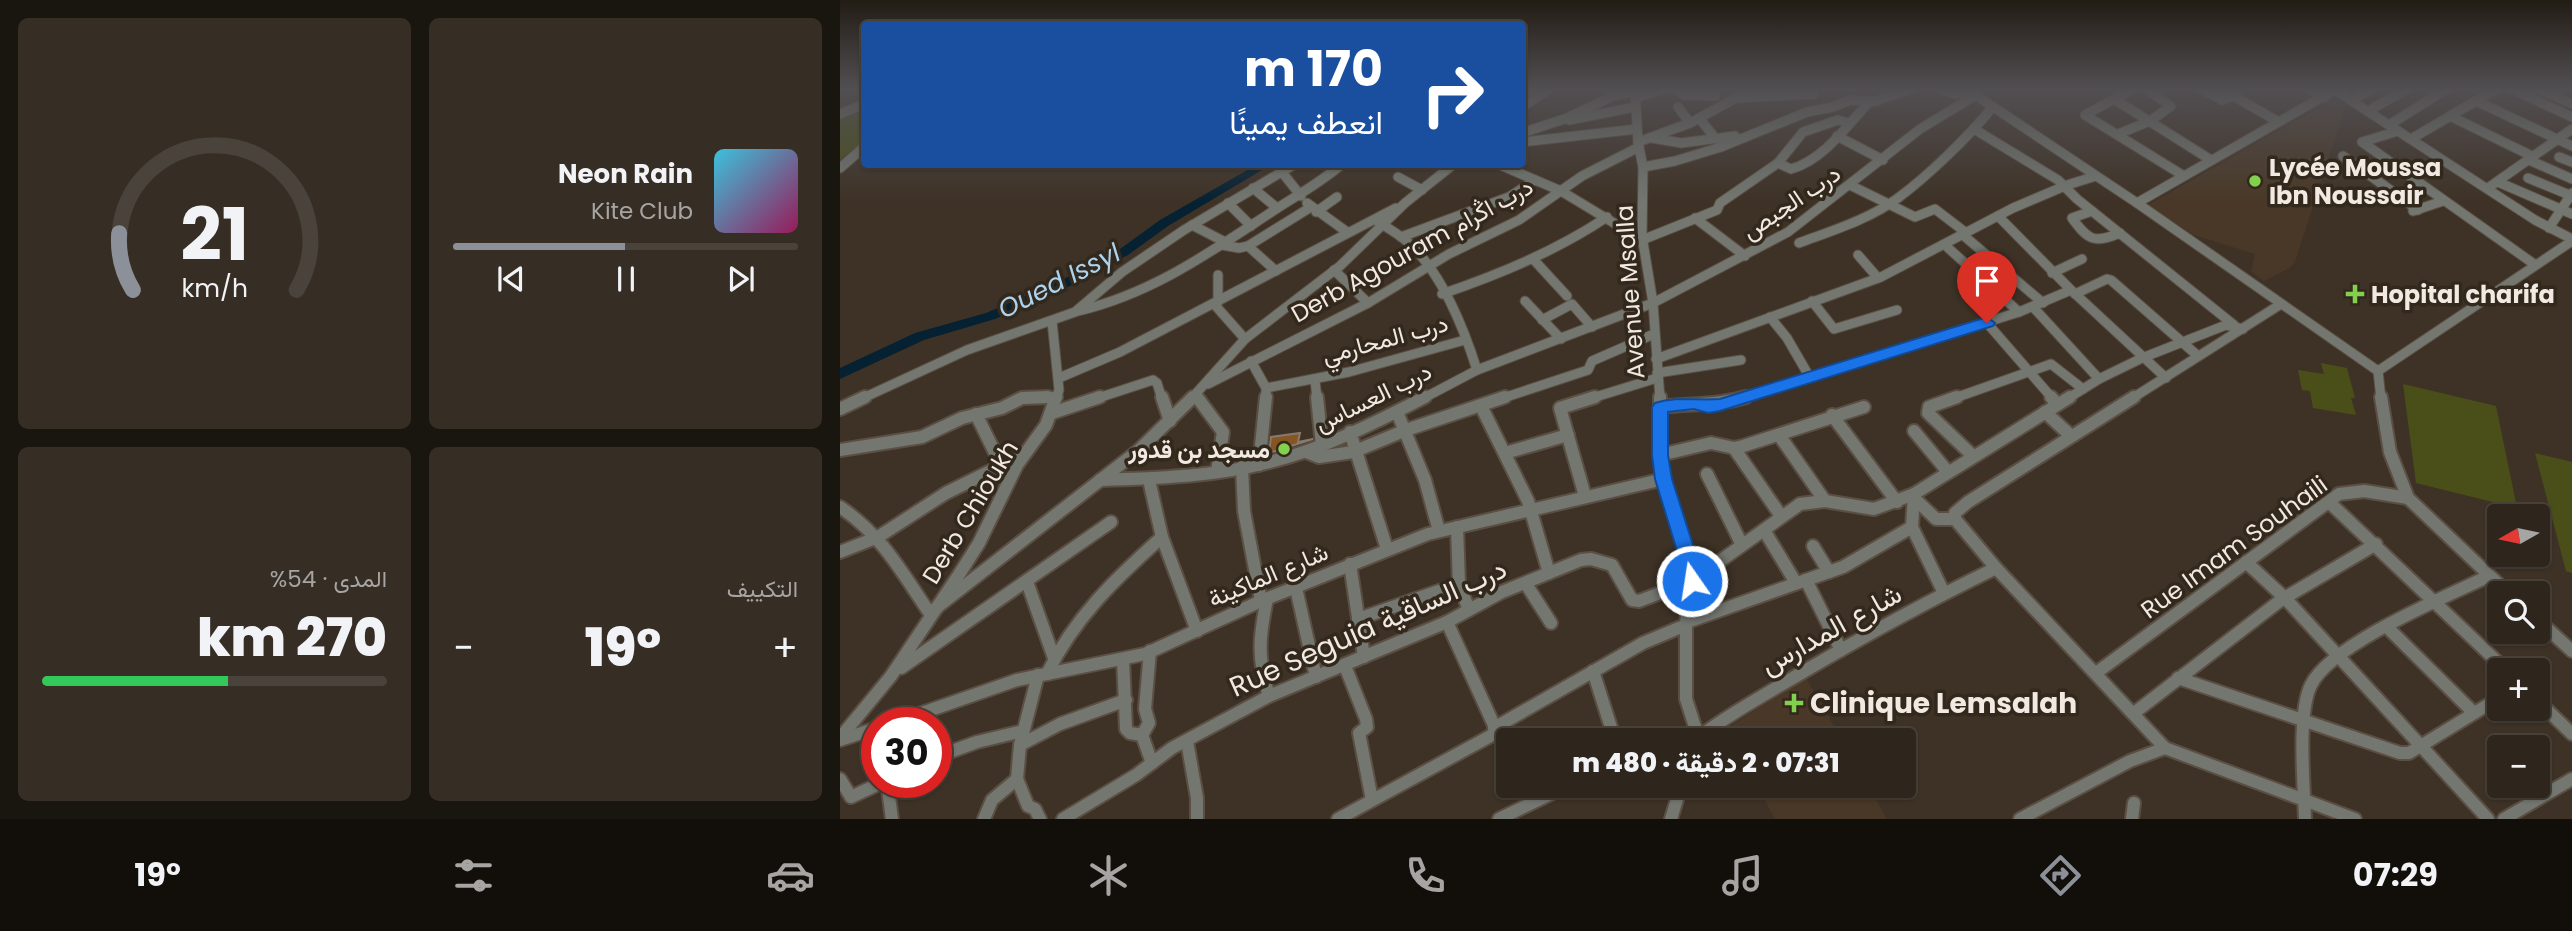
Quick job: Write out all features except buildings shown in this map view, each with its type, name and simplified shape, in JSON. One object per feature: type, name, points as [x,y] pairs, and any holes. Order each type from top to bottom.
[{"type":"street","name":"Derb Agouram درب اڭرام","points":[[1199,391],[1251,360],[1368,303],[1429,266],[1519,220],[1601,165],[1652,138],[1682,126]]},
{"type":"street","points":[[1706,126],[1716,139]]},
{"type":"street","points":[[1643,167],[1689,157],[1771,126]]},
{"type":"street","points":[[1506,168],[1561,191],[1642,240],[1717,210],[1720,203],[1778,163],[1803,132],[1820,126]]},
{"type":"street","points":[[1778,163],[1794,169],[1821,151],[1846,126]]},
{"type":"street","name":"درب الجبص","points":[[1653,303],[1788,232],[1924,126]]},
{"type":"street","points":[[1799,243],[1890,204],[1977,126]]},
{"type":"street","points":[[2021,126],[2378,371],[2391,463],[2408,498],[2495,581]]},
{"type":"street","points":[[2104,126],[2184,176]]},
{"type":"street","points":[[2118,134],[2137,126]]},
{"type":"street","points":[[2158,126],[2211,160]]},
{"type":"street","points":[[2137,204],[2268,126]]},
{"type":"street","points":[[2391,126],[2572,240]]},
{"type":"street","points":[[2411,139],[2433,126]]},
{"type":"street","points":[[2470,126],[2572,179]]},
{"type":"street","points":[[2529,126],[2572,146]]},
{"type":"street","points":[[1526,142],[1637,129]]},
{"type":"street","name":"Avenue Msalla","points":[[1637,129],[1643,167],[1642,240],[1653,303],[1660,407],[1660,455],[1664,479],[1691,567],[1686,699],[1694,728]]},
{"type":"street","points":[[1975,129],[2062,185],[2239,327]]},
{"type":"street","points":[[2488,188],[2572,129]]},
{"type":"street","points":[[2398,131],[2362,142],[2534,264]]},
{"type":"street","points":[[1652,138],[1681,143],[1750,134]]},
{"type":"street","points":[[1837,136],[1883,160]]},
{"type":"street","points":[[840,168],[861,150]]},
{"type":"street","points":[[2343,156],[2416,210],[2443,201]]},
{"type":"street","points":[[2559,157],[2572,162]]},
{"type":"street","points":[[2370,175],[2395,167]]},
{"type":"street","points":[[1076,312],[1122,272],[1192,225],[1287,168]]},
{"type":"street","points":[[840,409],[967,350],[1149,288],[1326,180],[1338,168]]},
{"type":"street","points":[[840,507],[864,523],[878,537],[934,611],[1139,450],[1199,391],[1245,338],[1334,270],[1405,203],[1449,168]]},
{"type":"street","points":[[1281,171],[1314,209],[1347,232]]},
{"type":"street","points":[[1656,359],[1878,278],[1946,246],[1964,233],[2030,198],[2062,185],[2096,176]]},
{"type":"street","points":[[1398,177],[1422,190]]},
{"type":"street","points":[[2528,178],[2572,195],[2549,228]]},
{"type":"street","points":[[1401,237],[1509,197],[1535,180]]},
{"type":"street","points":[[2498,182],[2572,214]]},
{"type":"street","points":[[1850,185],[1915,217],[1935,209],[1964,233],[2038,305],[2099,379]]},
{"type":"street","points":[[1253,188],[1277,208]]},
{"type":"street","points":[[1192,225],[1224,244],[1238,248],[1248,246],[1337,197]]},
{"type":"street","points":[[1228,203],[1251,226]]},
{"type":"street","points":[[1059,378],[1120,352],[1405,203]]},
{"type":"street","points":[[2092,211],[2072,218],[2094,240],[2099,242],[2120,233]]},
{"type":"street","points":[[1998,216],[2052,273],[2166,378]]},
{"type":"street","points":[[1442,294],[1497,276],[1534,260],[1576,238],[1606,217]]},
{"type":"street","points":[[1695,218],[1745,256]]},
{"type":"street","points":[[1373,219],[1401,237],[1429,266],[1477,370]]},
{"type":"street","points":[[1788,232],[1805,254]]},
{"type":"street","points":[[2378,371],[2572,240]]},
{"type":"street","points":[[1248,246],[1276,271]]},
{"type":"street","points":[[1946,246],[2019,312]]},
{"type":"street","points":[[1858,255],[1878,278]]},
{"type":"street","points":[[2052,273],[2082,259]]},
{"type":"street","points":[[1534,260],[1567,296]]},
{"type":"street","points":[[1334,270],[1368,303]]},
{"type":"street","points":[[1218,275],[1216,303],[1245,338]]},
{"type":"street","points":[[1660,407],[1694,403],[1720,405],[1987,323],[2107,279],[2198,356]]},
{"type":"street","points":[[1525,301],[1561,340]]},
{"type":"street","points":[[1812,301],[1834,329],[1897,310]]},
{"type":"street","points":[[1542,320],[1572,303],[1592,327]]},
{"type":"street","name":"درب العساس","points":[[1100,480],[1149,480],[1217,472],[1259,465],[1306,452],[1397,411],[1477,370],[1653,303]]},
{"type":"street","points":[[2281,304],[2239,327],[2166,378],[2070,435],[1968,502],[1955,513],[1955,520],[1996,568],[2165,748],[2337,816],[2355,819]]},
{"type":"street","points":[[1770,317],[1787,338],[1809,376]]},
{"type":"street","name":"Derb Chioukh","points":[[841,737],[891,676],[979,543],[1025,454],[1036,442],[1052,413],[1058,397],[1059,378],[1052,321]]},
{"type":"street","points":[[1987,323],[2057,404]]},
{"type":"street","points":[[1692,581],[1800,504],[1825,501],[1874,509],[1914,496],[1973,456],[2099,379],[2142,358],[2226,325],[2239,327]]},
{"type":"street","points":[[1306,452],[1319,457],[1357,449],[1406,430],[1588,370],[1592,361],[1654,334]]},
{"type":"street","name":"درب المحارمي","points":[[1266,388],[1382,364],[1465,340]]},
{"type":"street","points":[[1251,360],[1266,388],[1265,423],[1259,465]]},
{"type":"street","points":[[1585,496],[1560,408],[1657,375],[1741,360]]},
{"type":"street","points":[[1973,456],[1927,409],[1942,401],[2053,364],[2083,389]]},
{"type":"street","points":[[1052,413],[1153,380],[1157,383],[1170,421]]},
{"type":"street","name":"درب المحارمي","points":[[1315,380],[1322,445]]},
{"type":"street","points":[[1199,391],[1224,434],[1217,472]]},
{"type":"street","points":[[840,450],[922,437],[1022,398],[1058,397]]},
{"type":"street","points":[[1481,405],[1531,509],[1549,573]]},
{"type":"street","points":[[1660,455],[1711,443],[1734,448],[1864,407]]},
{"type":"street","points":[[1397,411],[1425,480],[1439,531]]},
{"type":"street","points":[[2045,412],[2070,435]]},
{"type":"street","points":[[976,414],[1002,465]]},
{"type":"street","points":[[1832,415],[1897,502]]},
{"type":"street","points":[[1914,431],[1948,472]]},
{"type":"street","points":[[1350,432],[1387,549]]},
{"type":"street","points":[[1505,453],[1568,435]]},
{"type":"street","points":[[1779,435],[1825,501]]},
{"type":"street","points":[[1734,448],[1781,516]]},
{"type":"street","points":[[840,552],[878,537],[946,493],[1025,454]]},
{"type":"street","points":[[1242,467],[1244,511],[1264,600],[1259,640],[1262,673],[1269,696]]},
{"type":"street","points":[[1707,474],[1725,515],[1742,544]]},
{"type":"street","name":"شارع الماكينة","points":[[938,707],[994,687],[1150,651],[1264,600],[1387,549],[1439,531],[1664,479]]},
{"type":"street","points":[[1149,480],[1162,537],[1197,631]]},
{"type":"street","name":"Rue Imam Souhaili","points":[[2096,673],[2339,494],[2350,491],[2408,498]]},
{"type":"street","points":[[1914,496],[1936,519],[1955,520]]},
{"type":"street","points":[[1914,496],[1912,527],[1944,593]]},
{"type":"street","points":[[2329,502],[2493,658]]},
{"type":"street","points":[[891,676],[940,636],[1027,582],[1111,522]]},
{"type":"street","points":[[1457,527],[1459,584],[1469,610]]},
{"type":"street","points":[[1338,819],[1495,731],[1643,643],[1854,562],[1912,527]]},
{"type":"street","points":[[1764,530],[1801,582],[1841,650]]},
{"type":"street","points":[[1040,819],[1035,809],[1028,806],[1017,779],[1021,738],[1042,675],[1100,598],[1162,537]]},
{"type":"street","points":[[2134,713],[2286,598],[2340,562],[2376,544]]},
{"type":"street","points":[[1813,546],[1829,572]]},
{"type":"street","name":"Rue Seguia درب الساقية","points":[[1063,819],[1172,748],[1269,696],[1447,622],[1502,592],[1586,559],[1609,563],[1617,570],[1633,600],[1639,601],[1692,581]]},
{"type":"street","points":[[2245,562],[2286,598],[2488,819]]},
{"type":"street","points":[[1350,565],[1364,657]]},
{"type":"street","name":"شارع المدارس","points":[[1711,728],[1841,650],[1944,593],[1996,568]]},
{"type":"street","points":[[2305,819],[2305,723],[2310,685],[2318,672],[2338,656],[2435,602],[2489,576]]},
{"type":"street","points":[[1027,582],[1054,658]]},
{"type":"street","points":[[1358,619],[1459,584]]},
{"type":"street","points":[[1526,584],[1551,623]]},
{"type":"street","points":[[1296,588],[1316,677]]},
{"type":"street","points":[[1447,622],[1495,731]]},
{"type":"street","points":[[2388,628],[2474,713]]},
{"type":"street","points":[[2550,631],[2572,651]]},
{"type":"street","points":[[1150,651],[1145,709],[1149,723],[1142,735],[1152,763]]},
{"type":"street","points":[[1123,659],[1126,729],[1130,733],[1142,735]]},
{"type":"street","points":[[1345,666],[1367,721],[1367,727],[1359,733],[1372,800]]},
{"type":"street","points":[[1593,671],[1611,728]]},
{"type":"street","points":[[2178,678],[2400,753],[2409,753],[2487,705]]},
{"type":"street","points":[[952,751],[977,742],[1021,738],[1126,700]]},
{"type":"street","points":[[2550,713],[2572,734]]},
{"type":"street","points":[[841,737],[861,735]]},
{"type":"street","points":[[1187,741],[1197,798],[1197,819]]},
{"type":"street","points":[[2028,817],[2130,761],[2165,748]]},
{"type":"street","points":[[840,779],[850,797],[861,792]]},
{"type":"street","points":[[985,819],[992,800],[1017,779]]},
{"type":"street","points":[[2504,819],[2524,814],[2572,779]]},
{"type":"street","points":[[888,798],[892,819]]},
{"type":"street","points":[[1499,819],[1540,798]]},
{"type":"street","points":[[1671,819],[1677,798]]},
{"type":"street","points":[[2132,819],[2134,803]]},
{"type":"shaded area","name":"Lycée Moussa Ibn Noussair","points":[[2286,126],[2339,126],[2295,262],[2264,281],[2251,271],[2255,254],[2194,235],[2148,205]]},
{"type":"shaded area","name":"Clinique Lemsalah","points":[[1806,678],[1835,728],[1727,728]]},
{"type":"shaded area","name":"Clinique Lemsalah","points":[[1764,798],[1875,798],[1887,819],[1775,819]]},
{"type":"green space","points":[[840,126],[861,126],[861,142],[840,160]]},
{"type":"green space","points":[[2321,363],[2347,368],[2355,398],[2351,398],[2356,415],[2313,408],[2310,391],[2302,390],[2298,370],[2324,374]]},
{"type":"green space","points":[[2403,384],[2496,406],[2516,504],[2501,504],[2416,483]]},
{"type":"green space","points":[[2535,453],[2572,462],[2572,573],[2566,571]]},
{"type":"waterway","name":"Oued Issyl","points":[[840,374],[920,336],[990,316],[1064,284],[1124,252],[1164,223],[1260,168]]},
{"type":"place","name":"Lycée Moussa Ibn Noussair","points":[[2255,181]]},
{"type":"place","name":"Hopital charifa","points":[[2355,294]]},
{"type":"place","name":"مسجد بن قدور","points":[[1284,449]]},
{"type":"place","name":"Clinique Lemsalah","points":[[1794,703]]},
{"type":"route","points":[[1692,581],[1691,567],[1664,479],[1660,455],[1660,407],[1694,403],[1720,405],[1859,360],[1987,323]]}]
